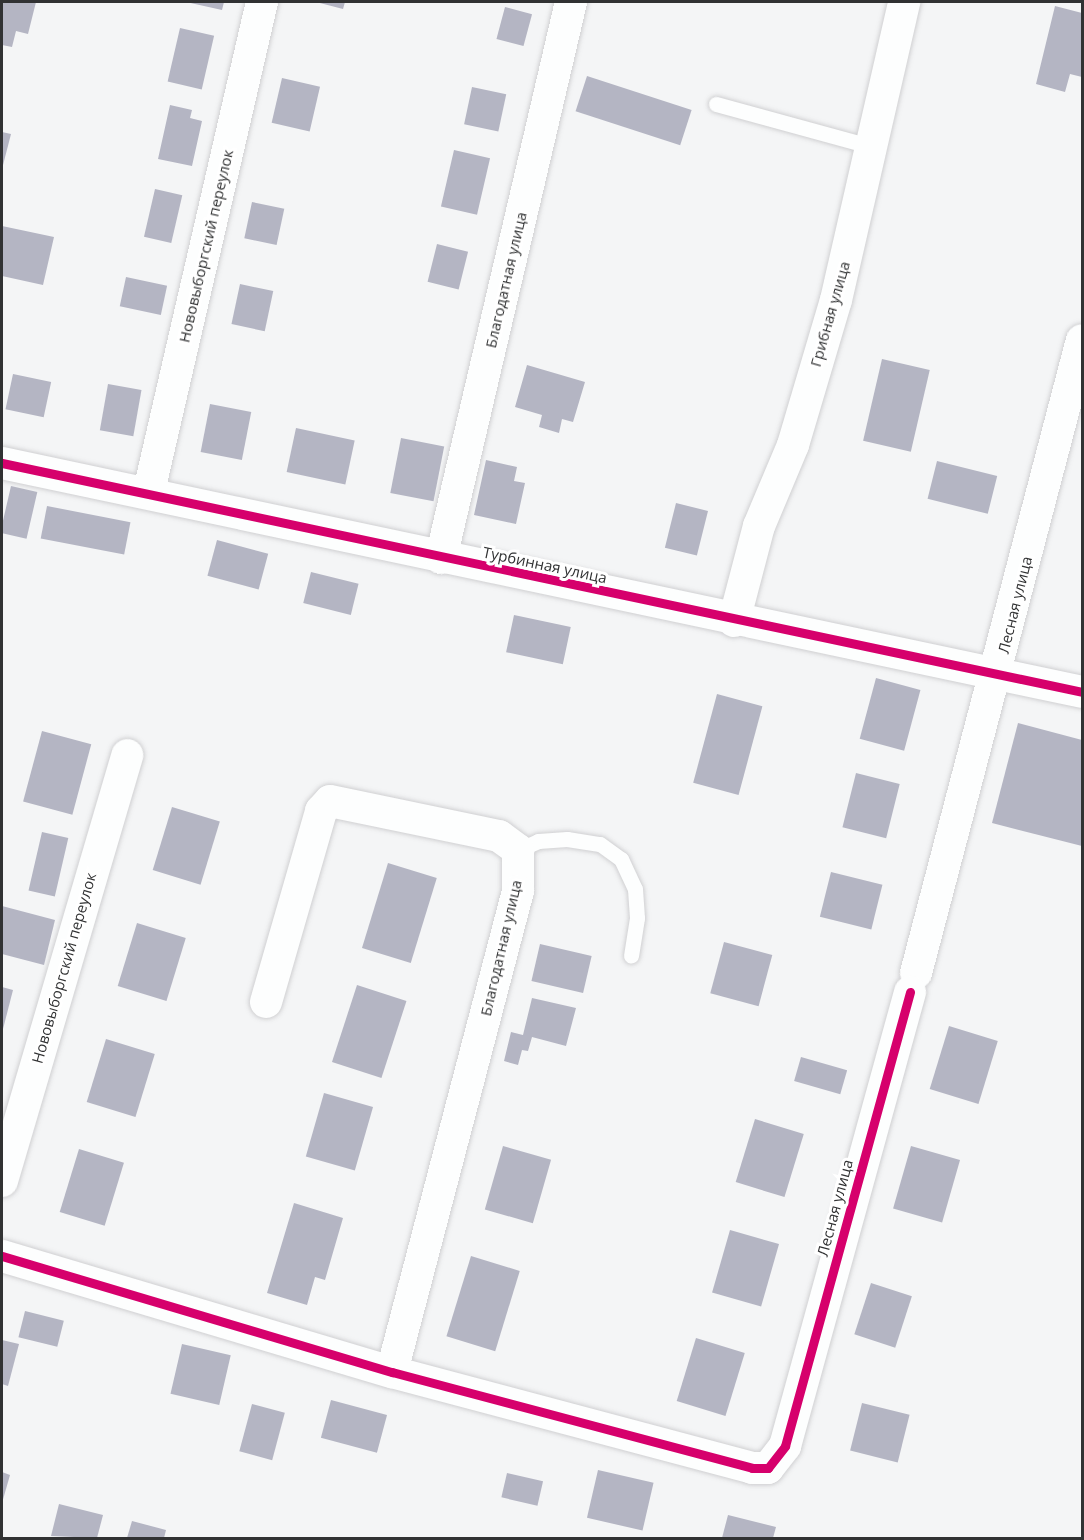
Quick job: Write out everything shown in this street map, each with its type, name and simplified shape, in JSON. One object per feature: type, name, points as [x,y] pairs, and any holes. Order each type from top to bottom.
[{"type":"street","name":"Нововыборгский переулок","points":[[150,491],[262,2]]},
{"type":"street","name":"Благодатная улица","points":[[441,558],[571,2]]},
{"type":"street","name":"Грибная улица","points":[[734,621],[759,526],[793,446],[836,300],[873,147],[904,2]]},
{"type":"street","name":"Лесная улица","points":[[392,1372],[752,1468],[768,1468],[778,1458],[788,1432],[997,675],[1083,340]]},
{"type":"street","name":"Турбинная улица","points":[[2,463],[150,491],[441,558],[734,621],[1083,692]]},
{"type":"street","name":"Нововыборгский переулок","points":[[2,1181],[127,755]]},
{"type":"street","points":[[266,1002],[321,811],[330,801],[499,836],[518,850]]},
{"type":"street","name":"Благодатная улица","points":[[392,1372],[518,891],[518,850]]},
{"type":"street","points":[[2,1256],[392,1372]]},
{"type":"lane","points":[[716,104],[873,147]]},
{"type":"lane","points":[[518,850],[538,841],[567,839],[600,844],[621,859],[635,889],[638,918],[631,956]]},
{"type":"building","points":[[2,2],[36,2],[28,34],[16,31],[12,47],[2,45]]},
{"type":"building","points":[[186,2],[224,2],[222,10]]},
{"type":"building","points":[[316,2],[345,2],[343,9]]},
{"type":"building","points":[[1055,6],[1082,13],[1082,77],[1070,74],[1065,92],[1036,84]]},
{"type":"building","points":[[505,7],[532,14],[524,46],[496,39]]},
{"type":"building","points":[[180,28],[214,36],[202,89],[168,82]]},
{"type":"building","points":[[587,76],[692,110],[680,145],[576,111]]},
{"type":"building","points":[[282,78],[320,87],[310,132],[272,123]]},
{"type":"building","points":[[472,87],[506,94],[498,131],[464,124]]},
{"type":"building","points":[[170,105],[192,110],[190,118],[202,121],[192,166],[158,159]]},
{"type":"building","points":[[2,132],[11,134],[2,169]]},
{"type":"building","points":[[454,150],[490,158],[477,215],[441,207]]},
{"type":"building","points":[[155,189],[182,195],[171,243],[144,237]]},
{"type":"building","points":[[252,202],[284,209],[277,245],[244,238]]},
{"type":"building","points":[[2,226],[54,237],[43,285],[2,276]]},
{"type":"building","points":[[437,244],[468,252],[459,290],[428,282]]},
{"type":"building","points":[[126,277],[167,286],[161,315],[120,306]]},
{"type":"building","points":[[240,284],[273,291],[265,331],[231,324]]},
{"type":"building","points":[[882,359],[930,370],[911,452],[863,441]]},
{"type":"building","points":[[527,365],[585,382],[573,422],[562,419],[559,433],[539,427],[542,415],[515,407]]},
{"type":"building","points":[[13,374],[51,382],[44,417],[6,409]]},
{"type":"building","points":[[108,384],[141,390],[133,436],[100,430]]},
{"type":"building","points":[[210,404],[251,412],[242,460],[201,452]]},
{"type":"building","points":[[296,428],[355,440],[345,484],[287,472]]},
{"type":"building","points":[[401,438],[444,446],[434,501],[390,493]]},
{"type":"building","points":[[486,460],[517,467],[514,481],[525,483],[516,524],[474,515]]},
{"type":"building","points":[[937,461],[997,476],[988,514],[928,499]]},
{"type":"building","points":[[11,486],[37,492],[27,539],[2,533]]},
{"type":"building","points":[[676,503],[708,511],[697,556],[665,548]]},
{"type":"building","points":[[47,506],[130,522],[124,555],[41,538]]},
{"type":"building","points":[[217,540],[268,554],[259,589],[207,576]]},
{"type":"building","points":[[311,572],[359,584],[351,615],[303,603]]},
{"type":"building","points":[[514,615],[571,627],[563,664],[506,652]]},
{"type":"building","points":[[876,678],[920,690],[904,751],[860,739]]},
{"type":"building","points":[[717,694],[762,706],[739,795],[693,783]]},
{"type":"building","points":[[1018,723],[1082,740],[1082,846],[992,823]]},
{"type":"building","points":[[42,731],[91,744],[72,815],[23,802]]},
{"type":"building","points":[[856,773],[900,784],[886,838],[842,827]]},
{"type":"building","points":[[172,807],[220,822],[201,885],[153,870]]},
{"type":"building","points":[[42,832],[68,838],[55,897],[29,890]]},
{"type":"building","points":[[388,863],[437,878],[411,963],[362,948]]},
{"type":"building","points":[[831,872],[882,885],[871,929],[820,917]]},
{"type":"building","points":[[2,906],[55,920],[44,965],[2,954]]},
{"type":"building","points":[[137,923],[186,938],[166,1001],[118,986]]},
{"type":"building","points":[[724,942],[772,955],[759,1006],[710,993]]},
{"type":"building","points":[[540,944],[592,956],[583,993],[531,981]]},
{"type":"building","points":[[357,985],[406,1001],[381,1078],[332,1062]]},
{"type":"building","points":[[2,987],[13,990],[2,1033]]},
{"type":"building","points":[[532,998],[576,1008],[566,1046],[532,1037],[528,1051],[522,1050],[518,1065],[504,1061],[511,1032],[523,1035]]},
{"type":"building","points":[[949,1026],[998,1041],[978,1104],[930,1089]]},
{"type":"building","points":[[106,1039],[155,1054],[135,1117],[87,1102]]},
{"type":"building","points":[[801,1057],[847,1070],[840,1094],[794,1081]]},
{"type":"building","points":[[324,1093],[373,1107],[355,1171],[306,1156]]},
{"type":"building","points":[[755,1119],[804,1134],[784,1197],[736,1182]]},
{"type":"building","points":[[503,1146],[551,1160],[533,1223],[485,1209]]},
{"type":"building","points":[[911,1146],[960,1160],[942,1223],[893,1208]]},
{"type":"building","points":[[79,1149],[124,1163],[105,1226],[60,1212]]},
{"type":"building","points":[[294,1203],[343,1218],[325,1280],[315,1277],[307,1305],[267,1293]]},
{"type":"building","points":[[730,1230],[779,1244],[761,1307],[712,1292]]},
{"type":"building","points":[[471,1256],[520,1271],[495,1351],[446,1336]]},
{"type":"building","points":[[871,1283],[912,1296],[895,1348],[854,1334]]},
{"type":"building","points":[[25,1311],[64,1321],[57,1347],[18,1337]]},
{"type":"building","points":[[696,1338],[745,1353],[725,1416],[677,1401]]},
{"type":"building","points":[[2,1340],[19,1344],[8,1386],[2,1384]]},
{"type":"building","points":[[182,1344],[231,1355],[219,1405],[171,1394]]},
{"type":"building","points":[[331,1400],[387,1415],[377,1453],[321,1438]]},
{"type":"building","points":[[862,1403],[910,1415],[898,1462],[850,1451]]},
{"type":"building","points":[[252,1404],[285,1413],[272,1460],[239,1451]]},
{"type":"building","points":[[598,1470],[654,1483],[643,1531],[587,1518]]},
{"type":"building","points":[[2,1472],[10,1475],[2,1503]]},
{"type":"building","points":[[507,1473],[543,1481],[537,1506],[501,1497]]},
{"type":"building","points":[[59,1504],[103,1515],[97,1538],[51,1536]]},
{"type":"building","points":[[728,1515],[776,1527],[773,1538],[722,1538]]},
{"type":"building","points":[[132,1521],[166,1530],[164,1538],[127,1538]]},
{"type":"cycle path","points":[[2,463],[1082,692]]},
{"type":"cycle path","points":[[2,1256],[392,1372],[752,1468],[768,1468],[785,1446],[910,992]]}]
